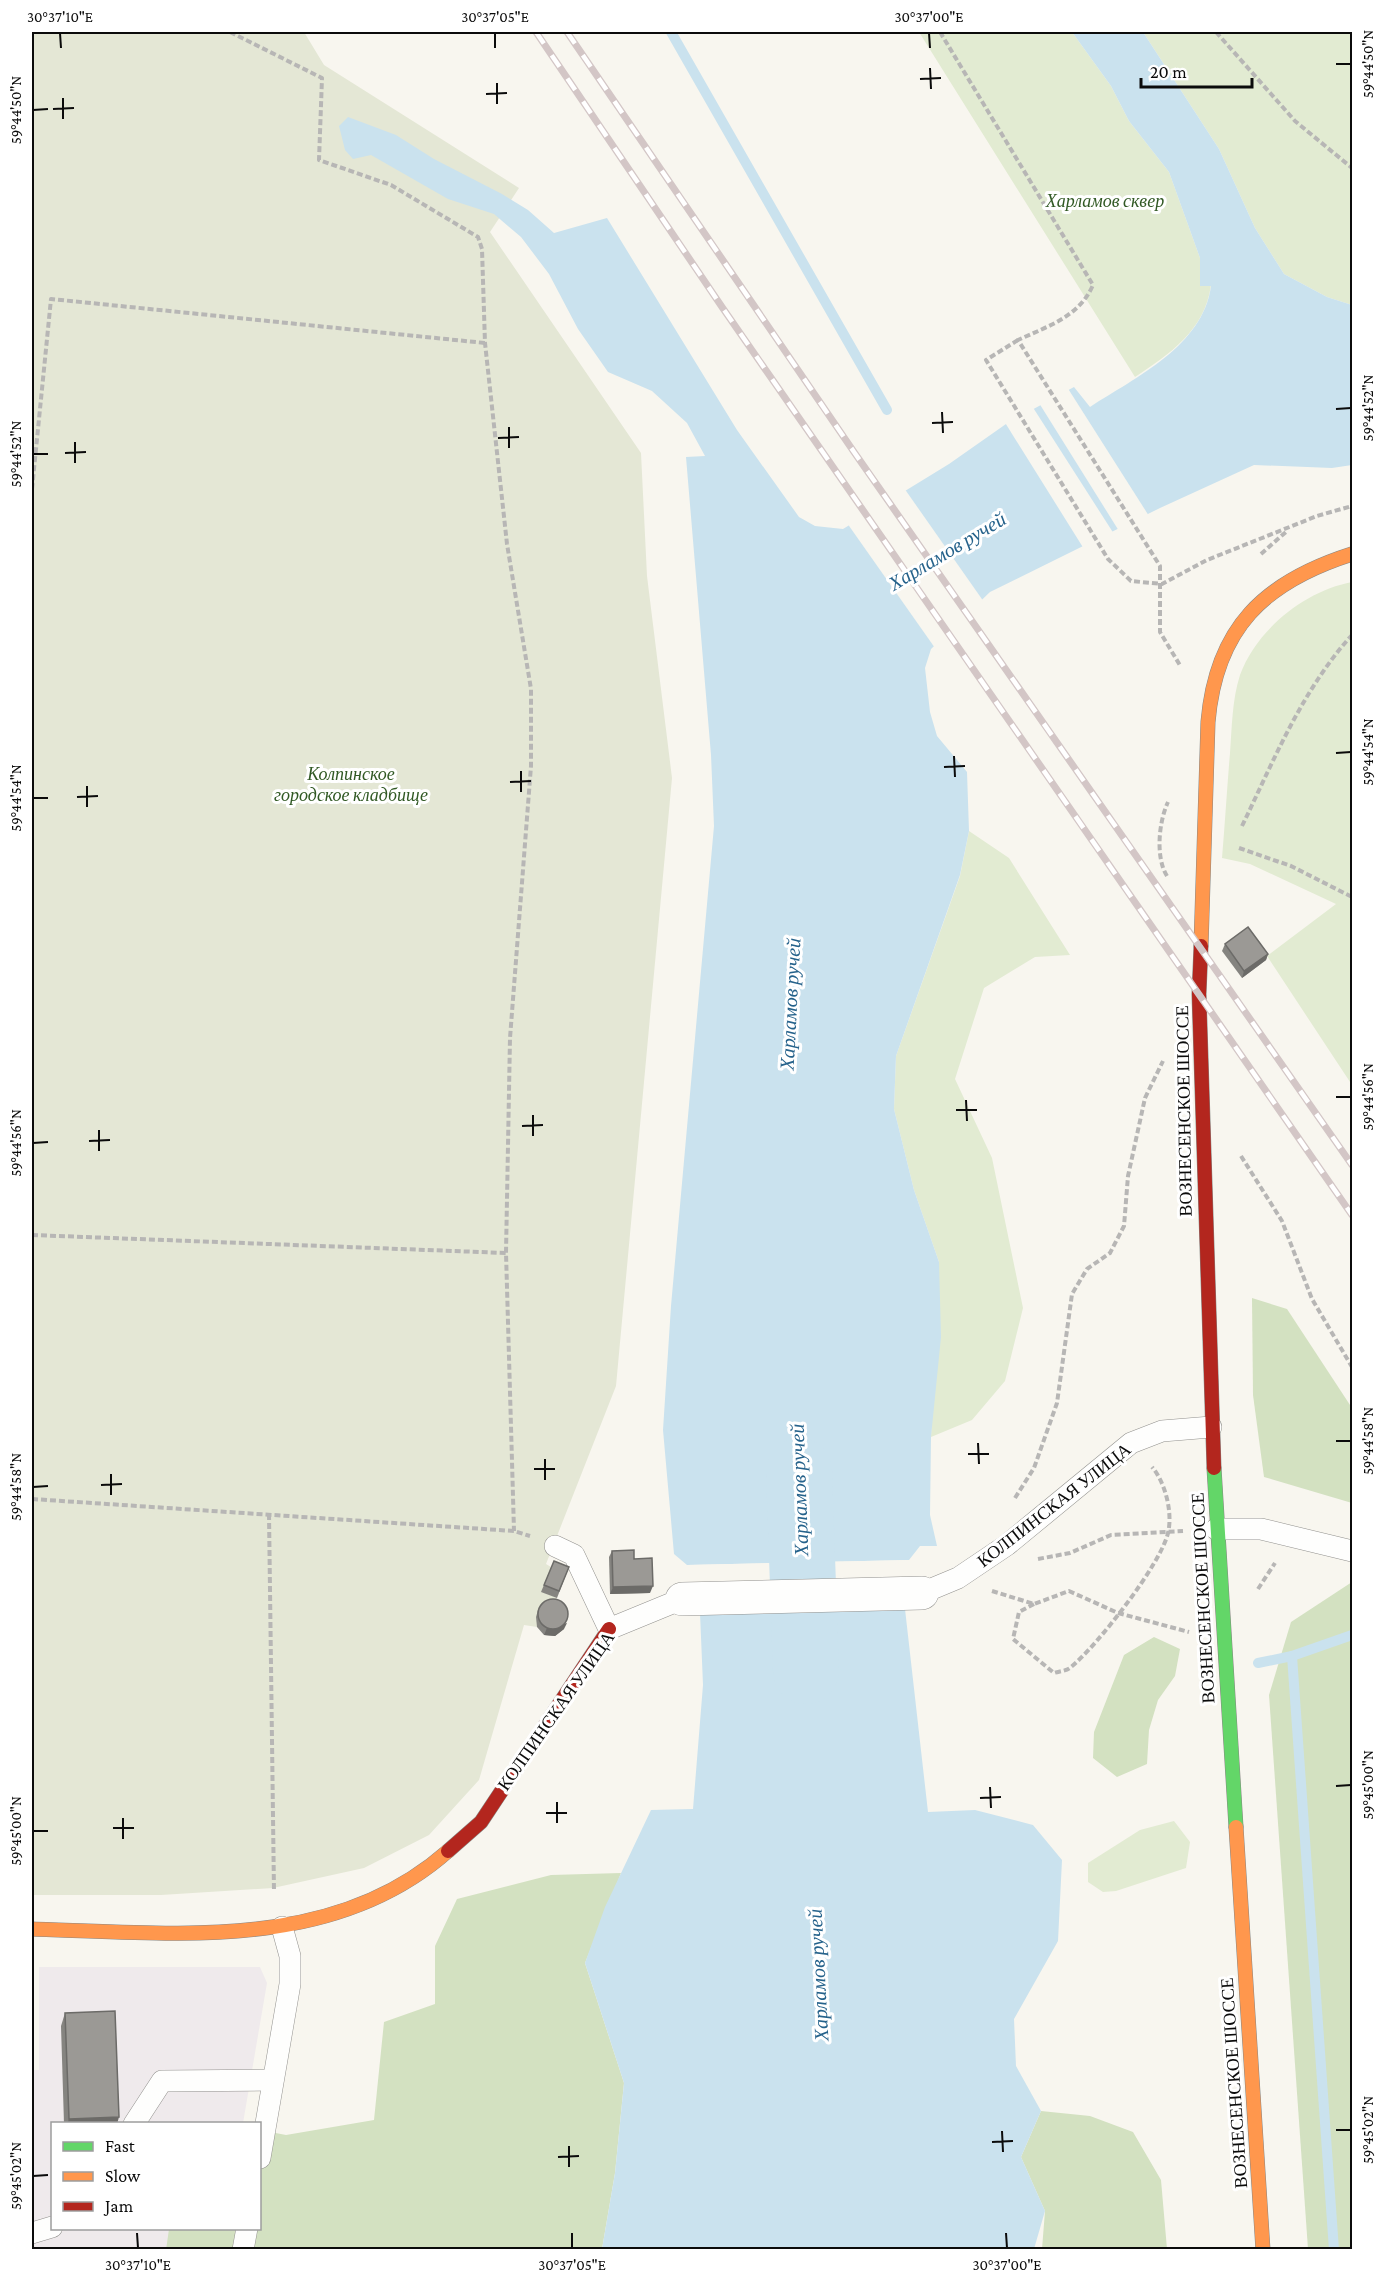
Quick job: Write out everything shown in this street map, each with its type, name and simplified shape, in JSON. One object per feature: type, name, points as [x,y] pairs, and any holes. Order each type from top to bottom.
[{"type":"street","name":"ВОЗНЕСЕНСКОЕ ШОССЕ","points":[[1263,2250],[1211,1427],[1199,943],[1208,722],[1212,684],[1219,660],[1231,637],[1263,600],[1305,572],[1328,560],[1353,554]]},
{"type":"street","name":"КОЛПИНСКАЯ УЛИЦА","points":[[682,1599],[922,1593]]},
{"type":"street","name":"КОЛПИНСКАЯ УЛИЦА","points":[[32,1929],[210,1934],[282,1927],[344,1911],[422,1874],[480,1822],[609,1629]]},
{"type":"lane","name":"КОЛПИНСКАЯ УЛИЦА","points":[[922,1593],[958,1578],[1007,1545],[1131,1443],[1162,1431],[1211,1427]]},
{"type":"lane","points":[[1216,1529],[1261,1529],[1353,1551]]},
{"type":"lane","points":[[555,1546],[574,1555],[609,1629]]},
{"type":"lane","name":"КОЛПИНСКАЯ УЛИЦА","points":[[609,1629],[682,1599]]},
{"type":"lane","points":[[261,2152],[290,1984],[290,1956],[282,1927]]},
{"type":"lane","points":[[135,2122],[162,2081],[273,2080]]},
{"type":"lane","points":[[32,2233],[51,2227]]},
{"type":"lane","points":[[243,2250],[247,2230]]},
{"type":"path","points":[[230,32],[322,78],[319,160],[390,185],[478,237],[482,249],[485,343],[507,544],[531,689],[531,766],[510,1038],[506,1253],[514,1531]]},
{"type":"path","points":[[940,32],[1093,285],[1087,300],[1072,314],[1018,340],[986,360],[1006,397],[1108,559],[1131,581],[1162,584],[1207,560],[1317,516],[1353,506]]},
{"type":"path","points":[[1216,32],[1295,121],[1353,168]]},
{"type":"path","points":[[32,489],[51,299],[485,343]]},
{"type":"path","points":[[1018,340],[1160,566],[1162,584],[1158,617],[1160,632],[1184,673]]},
{"type":"path","points":[[1238,835],[1310,690],[1332,657],[1353,636]]},
{"type":"path","points":[[1233,846],[1291,866],[1353,897]]},
{"type":"path","points":[[1010,1507],[1034,1468],[1057,1403],[1072,1294],[1087,1269],[1110,1253],[1124,1226],[1128,1176],[1145,1098],[1163,1063],[1171,1039],[1200,1032]]},
{"type":"path","points":[[1241,1148],[1241,1159],[1282,1221],[1312,1299],[1353,1367]]},
{"type":"path","points":[[32,1235],[506,1253]]},
{"type":"path","points":[[1131,1443],[1159,1475],[1168,1507],[1168,1532],[1159,1556],[1118,1613],[1090,1649],[1069,1669],[1054,1673],[1013,1639],[1019,1611],[1069,1591],[1118,1613],[1192,1633]]},
{"type":"path","points":[[32,1499],[514,1531],[555,1546]]},
{"type":"path","points":[[269,1514],[273,1888],[282,1927]]},
{"type":"path","points":[[1030,1560],[1070,1553],[1111,1535],[1216,1529]]},
{"type":"path","points":[[1255,1599],[1260,1582],[1277,1561],[1308,1540]]},
{"type":"path","points":[[958,1578],[1034,1604]]},
{"type":"shaded area","points":[[39,1967],[260,1967],[267,1983],[243,2122],[51,2122],[51,2230],[228,2230],[225,2249],[32,2250],[32,2070],[39,2070]]},
{"type":"green space","name":"Колпинское городское кладбище","points":[[32,32],[304,32],[324,65],[519,188],[490,232],[641,453],[647,576],[672,778],[616,1386],[546,1564],[551,1567],[557,1598],[537,1627],[524,1625],[479,1780],[429,1835],[364,1868],[273,1888],[161,1895],[32,1895]]},
{"type":"green space","name":"Харламов сквер","points":[[919,32],[1072,32],[1111,86],[1129,121],[1169,172],[1200,258],[1200,285],[1211,285],[1202,315],[1194,328],[1173,350],[1135,377]]},
{"type":"green space","points":[[1143,32],[1352,32],[1352,305],[1327,297],[1284,274],[1255,228],[1219,149]]},
{"type":"green space","points":[[1352,582],[1352,1085],[1267,956],[1336,904],[1250,864],[1222,858],[1234,704],[1237,684],[1248,658],[1271,628],[1300,603],[1334,587]]},
{"type":"green space","points":[[969,831],[1009,858],[1070,955],[1035,957],[984,988],[955,1079],[992,1158],[1023,1308],[1005,1381],[972,1420],[931,1437],[939,1262],[914,1190],[894,1109],[896,1056],[960,876]]},
{"type":"green space","points":[[1252,1298],[1287,1309],[1352,1408],[1352,1503],[1264,1477],[1253,1395]]},
{"type":"green space","points":[[1352,1582],[1352,2249],[1308,2249],[1269,1695],[1291,1622]]},
{"type":"green space","points":[[1154,1637],[1180,1649],[1175,1676],[1158,1700],[1149,1730],[1147,1764],[1117,1777],[1093,1758],[1094,1732],[1124,1655]]},
{"type":"green space","points":[[1174,1821],[1190,1842],[1186,1868],[1116,1891],[1103,1892],[1088,1882],[1088,1863],[1140,1830]]},
{"type":"green space","points":[[621,1873],[585,1963],[624,2083],[615,2173],[602,2249],[166,2250],[169,2230],[261,2230],[261,2130],[286,2135],[374,2120],[384,2022],[435,2004],[435,1946],[457,1899],[551,1875]]},
{"type":"green space","points":[[1041,2111],[1090,2116],[1133,2132],[1161,2180],[1167,2249],[1042,2249],[1045,2211],[1021,2157]]},
{"type":"water","points":[[1072,32],[1143,32],[1219,149],[1255,228],[1284,274],[1327,297],[1352,305],[1352,465],[1332,468],[1254,465],[1160,508],[990,592],[931,649],[925,668],[930,712],[937,736],[967,772],[969,831],[960,875],[896,1056],[894,1109],[914,1190],[939,1262],[941,1337],[931,1437],[930,1515],[937,1546],[920,1546],[909,1560],[687,1565],[674,1554],[663,1430],[671,1306],[714,826],[711,755],[686,457],[705,456],[687,423],[652,391],[608,372],[578,329],[549,274],[521,237],[494,214],[448,199],[371,155],[353,159],[345,150],[339,126],[348,117],[396,135],[434,159],[528,210],[554,233],[607,218],[737,430],[799,517],[815,526],[843,529],[949,464],[1006,424],[1074,387],[1090,407],[1165,358],[1195,326],[1205,307],[1211,286],[1200,286],[1200,258],[1169,172],[1129,121],[1111,86]]},
{"type":"water","points":[[905,1609],[928,1812],[975,1810],[1033,1825],[1062,1860],[1058,1941],[1014,2019],[1016,2066],[1041,2111],[1021,2157],[1045,2211],[1034,2249],[602,2249],[615,2173],[624,2083],[585,1963],[605,1907],[651,1810],[693,1809],[703,1685],[700,1613]]},
{"type":"pier","points":[[1067,387],[1149,516],[1119,531],[1039,403]]},
{"type":"pier","points":[[1032,406],[1114,534],[1084,549],[1004,421]]},
{"type":"pier","points":[[904,488],[984,602],[935,648],[847,523]]},
{"type":"pier","points":[[909,1560],[909,1563],[687,1568],[687,1565]]},
{"type":"building","points":[[1248,927],[1268,954],[1244,971],[1225,944]]},
{"type":"building","points":[[634,1550],[634,1559],[652,1558],[653,1586],[613,1587],[612,1551]]},
{"type":"building","points":[[554,1561],[569,1567],[559,1591],[544,1585]]},
{"type":"building","points":[[553,1599],[564,1603],[568,1614],[564,1625],[553,1629],[542,1625],[538,1614],[542,1603]]},
{"type":"building","points":[[115,2011],[119,2117],[69,2119],[65,2013]]},
{"type":"waterway","points":[[671,32],[887,410]]},
{"type":"waterway","name":"Харламов ручей","points":[[799,1471],[806,1671]]},
{"type":"waterway","points":[[1258,1663],[1292,1656],[1352,1635]]},
{"type":"waterway","points":[[1292,1656],[1334,2250]]},
{"type":"railway","points":[[536,32],[722,307],[1352,1215]]},
{"type":"railway","points":[[567,32],[854,452],[1352,1165]]},
{"type":"traffic: fast","points":[[1214,1468],[1236,1827]]},
{"type":"traffic: slow","points":[[1201,946],[1208,722],[1213,689],[1222,660],[1234,635],[1250,613],[1270,595],[1321,565],[1352,554]]},
{"type":"traffic: slow","points":[[1236,1827],[1263,2250]]},
{"type":"traffic: slow","points":[[32,1929],[196,1933],[250,1930],[303,1922],[354,1907],[403,1884],[448,1851]]},
{"type":"traffic: jam","points":[[1201,946],[1199,994],[1214,1468]]},
{"type":"traffic: jam","points":[[448,1851],[481,1822],[609,1629]]}]
